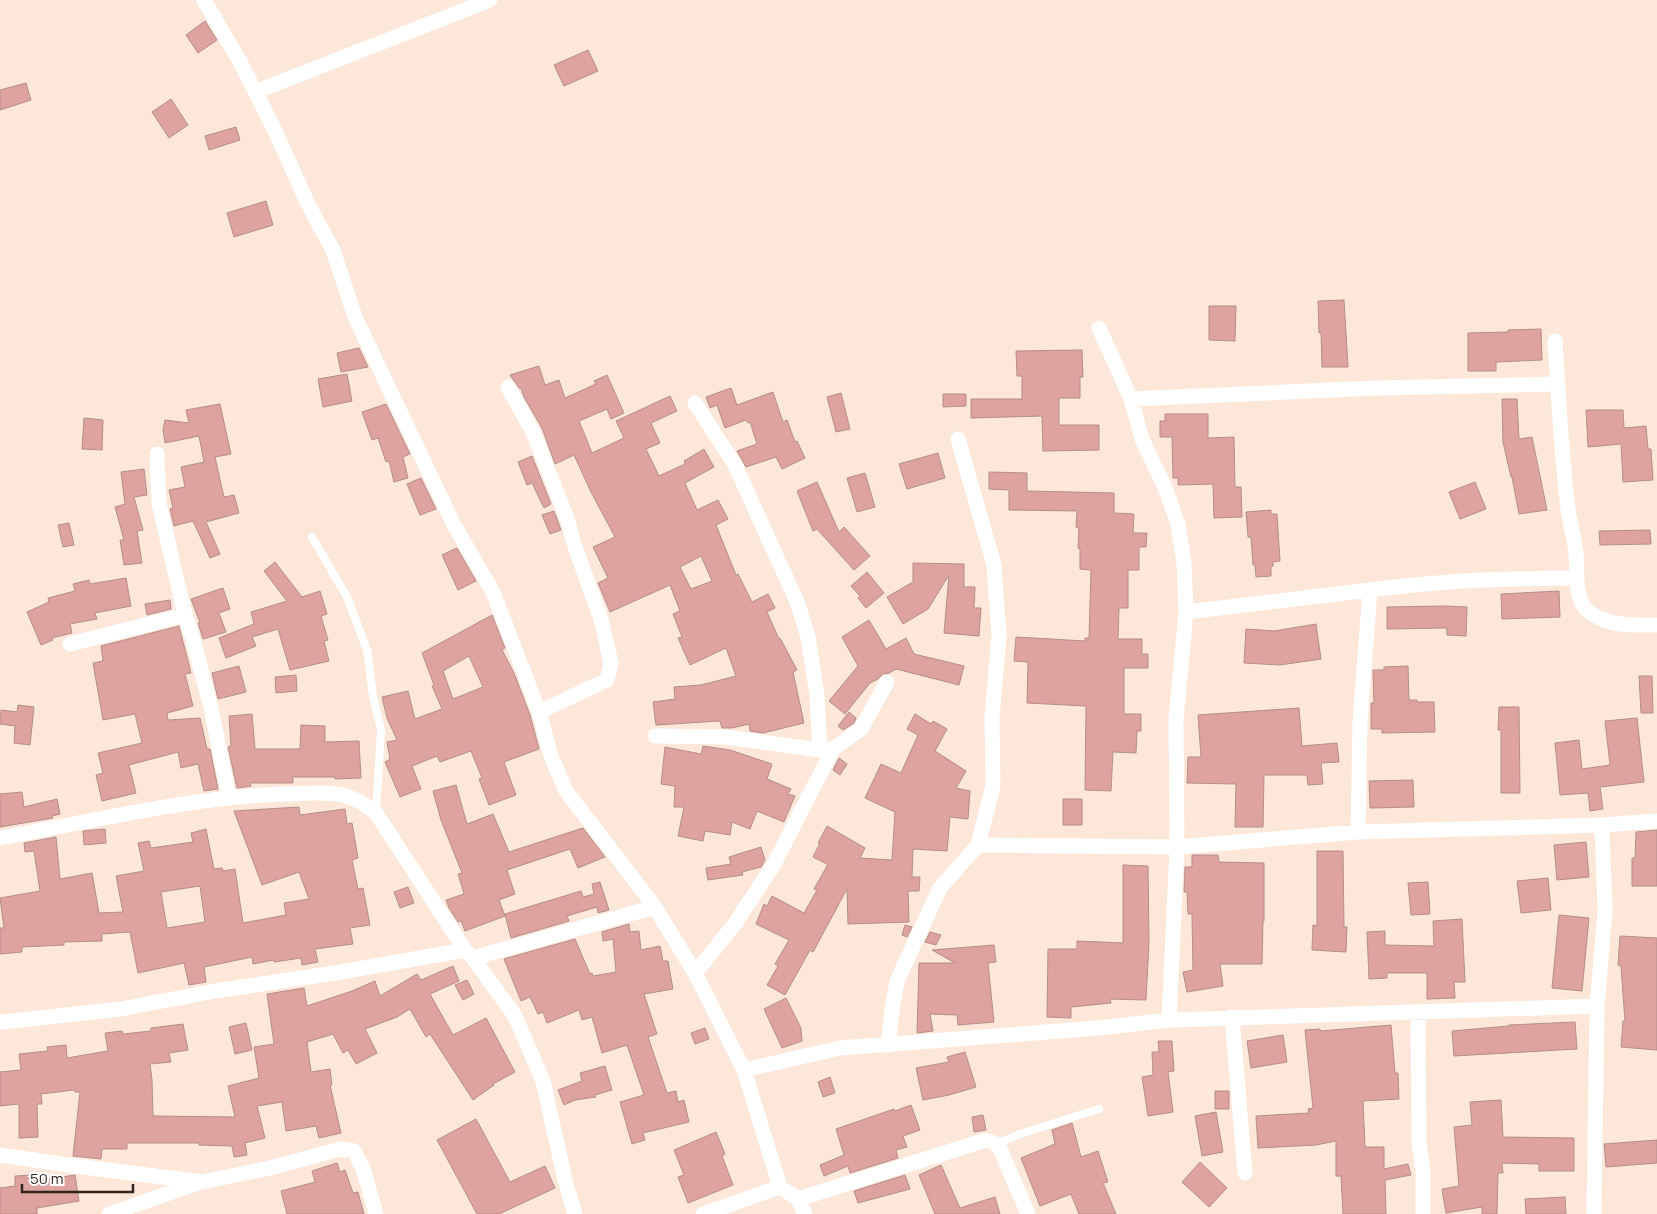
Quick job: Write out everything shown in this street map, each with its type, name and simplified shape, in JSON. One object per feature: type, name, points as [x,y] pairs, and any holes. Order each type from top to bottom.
[{"type":"street","points":[[204,0],[275,131],[309,206],[332,250],[355,317],[454,525],[493,592],[539,712],[550,756],[566,790],[655,907],[695,973],[744,1070],[780,1187],[798,1199],[805,1214]]},
{"type":"street","points":[[255,92],[490,0]]},
{"type":"street","points":[[1099,328],[1132,400],[1142,439],[1166,490],[1178,524],[1184,563],[1186,612],[1176,719],[1177,847],[1169,1020]]},
{"type":"street","points":[[1555,341],[1567,503],[1576,552],[1576,578],[1580,600],[1587,610],[1611,623],[1657,625]]},
{"type":"street","points":[[1132,400],[1376,388],[1558,384]]},
{"type":"street","points":[[508,386],[533,432],[568,521],[574,544],[601,619],[611,663],[607,680],[539,712]]},
{"type":"street","points":[[695,403],[735,465],[798,604],[808,637],[826,750],[773,866],[734,925],[695,973]]},
{"type":"street","points":[[888,1045],[897,981],[940,888],[978,845],[993,786],[992,718],[999,635],[994,565],[958,439]]},
{"type":"street","points":[[158,454],[159,503],[185,615],[211,708],[229,798]]},
{"type":"street","points":[[1186,612],[1430,584],[1512,578],[1576,578]]},
{"type":"street","points":[[1358,832],[1360,721],[1370,590]]},
{"type":"street","points":[[70,644],[185,615]]},
{"type":"street","points":[[655,736],[726,737],[826,750],[861,729],[887,682]]},
{"type":"street","points":[[0,838],[154,809],[229,798],[328,792],[344,795],[361,802],[376,813],[469,954],[515,1016],[543,1081],[565,1180],[575,1214]]},
{"type":"street","points":[[978,845],[1177,847],[1358,832],[1602,825],[1657,821]]},
{"type":"street","points":[[1594,1214],[1597,1006],[1605,911],[1602,825]]},
{"type":"street","points":[[3,1022],[121,1009],[215,991],[469,954],[655,907]]},
{"type":"street","points":[[744,1070],[840,1048],[1098,1028],[1169,1020],[1597,1006]]},
{"type":"street","points":[[1418,1013],[1419,1144],[1423,1170],[1422,1214]]},
{"type":"street","points":[[1232,1017],[1245,1173]]},
{"type":"street","points":[[798,1199],[982,1140],[990,1140],[997,1144],[1028,1214]]},
{"type":"street","points":[[109,1214],[202,1182],[270,1168],[340,1149],[354,1151],[363,1168],[376,1214]]},
{"type":"street","points":[[0,1155],[202,1182]]},
{"type":"street","points":[[703,1214],[780,1187]]},
{"type":"lane","points":[[312,537],[347,597],[368,650],[373,696],[381,730],[376,813]]},
{"type":"lane","points":[[997,1144],[1020,1134],[1099,1109]]},
{"type":"building","points":[[205,21],[217,40],[198,53],[186,35]]},
{"type":"building","points":[[588,50],[598,71],[564,86],[554,65]]},
{"type":"building","points":[[26,83],[31,100],[0,110],[0,90]]},
{"type":"building","points":[[171,99],[188,125],[169,138],[152,112]]},
{"type":"building","points":[[236,127],[240,140],[209,150],[205,136]]},
{"type":"building","points":[[266,201],[273,225],[234,237],[227,213]]},
{"type":"building","points":[[1344,300],[1348,367],[1322,367],[1318,301]]},
{"type":"building","points":[[1209,306],[1236,306],[1235,341],[1209,340]]},
{"type":"building","points":[[1541,329],[1542,360],[1496,362],[1496,371],[1468,371],[1468,333]]},
{"type":"building","points":[[359,348],[368,367],[341,372],[337,353]]},
{"type":"building","points":[[1082,350],[1083,377],[1080,377],[1080,398],[1059,398],[1059,425],[1099,425],[1099,450],[1043,451],[1042,416],[971,418],[971,399],[1022,399],[1022,376],[1017,376],[1016,351]]},
{"type":"building","points":[[539,366],[545,385],[559,380],[565,398],[596,384],[594,381],[607,375],[624,413],[611,419],[607,409],[579,421],[592,453],[624,438],[616,421],[670,396],[677,411],[651,423],[660,443],[646,449],[659,476],[685,464],[684,461],[704,449],[714,467],[685,483],[697,510],[718,500],[728,519],[716,525],[736,575],[738,574],[752,602],[768,594],[775,608],[767,612],[779,639],[797,670],[793,672],[804,723],[763,733],[750,731],[749,724],[722,728],[720,721],[656,725],[653,702],[675,699],[674,687],[701,685],[736,676],[726,648],[690,665],[678,638],[682,637],[673,614],[680,611],[670,585],[610,612],[598,583],[608,578],[593,547],[615,537],[574,455],[555,464],[542,428],[524,397],[521,388],[510,375]],"holes":[[[701,556],[712,581],[691,589],[680,567]]]},
{"type":"building","points":[[347,374],[352,401],[323,407],[318,379]]},
{"type":"building","points":[[731,388],[737,405],[773,392],[783,422],[787,420],[795,442],[797,441],[805,458],[782,469],[776,457],[746,467],[737,451],[757,444],[750,422],[748,423],[746,420],[725,428],[717,405],[710,408],[706,397]]},
{"type":"building","points":[[841,393],[850,429],[836,432],[827,397]]},
{"type":"building","points":[[943,394],[966,394],[966,406],[943,407]]},
{"type":"building","points":[[1502,399],[1517,399],[1519,439],[1532,437],[1547,510],[1519,514],[1503,442]]},
{"type":"building","points":[[220,404],[231,454],[215,457],[224,497],[234,495],[239,513],[206,522],[220,554],[210,558],[193,521],[174,526],[170,509],[173,508],[169,490],[185,487],[181,467],[204,462],[199,436],[165,443],[163,430],[165,420],[189,423],[186,410]]},
{"type":"building","points":[[386,404],[410,454],[403,457],[408,478],[394,482],[389,461],[386,462],[378,438],[372,440],[362,412]]},
{"type":"building","points":[[1586,410],[1623,410],[1624,428],[1646,426],[1648,449],[1651,449],[1653,480],[1623,482],[1621,444],[1588,447]]},
{"type":"building","points":[[1165,414],[1208,414],[1208,438],[1234,437],[1235,487],[1241,487],[1242,517],[1214,518],[1213,484],[1178,485],[1178,478],[1173,478],[1172,437],[1160,437],[1160,421],[1165,421]]},
{"type":"building","points":[[84,418],[103,420],[102,450],[82,449]]},
{"type":"building","points":[[938,453],[945,478],[907,489],[899,464]]},
{"type":"building","points":[[532,456],[551,504],[544,508],[532,483],[527,485],[518,462]]},
{"type":"building","points":[[144,469],[147,495],[134,497],[143,530],[137,531],[142,563],[124,565],[120,540],[124,540],[115,507],[125,504],[121,472]]},
{"type":"building","points":[[989,472],[1027,473],[1027,491],[1114,493],[1114,513],[1134,514],[1133,533],[1147,533],[1146,547],[1139,547],[1139,570],[1128,570],[1128,608],[1119,608],[1118,639],[1142,639],[1142,654],[1148,654],[1148,668],[1124,668],[1124,714],[1141,714],[1141,731],[1137,731],[1136,753],[1113,752],[1111,791],[1085,790],[1086,706],[1027,703],[1028,662],[1014,661],[1016,637],[1085,641],[1085,638],[1089,638],[1091,570],[1080,569],[1079,528],[1076,527],[1077,511],[1009,510],[1009,490],[989,489]]},
{"type":"building","points":[[865,473],[875,507],[857,512],[847,478]]},
{"type":"building","points":[[421,478],[436,509],[420,515],[407,484]]},
{"type":"building","points":[[817,482],[839,532],[844,527],[870,556],[854,570],[817,529],[813,531],[797,491]]},
{"type":"building","points":[[1475,482],[1486,509],[1460,519],[1449,492]]},
{"type":"building","points":[[1271,510],[1271,514],[1277,514],[1280,561],[1273,562],[1271,576],[1256,577],[1251,537],[1248,537],[1246,512]]},
{"type":"building","points":[[554,511],[561,530],[550,534],[542,515]]},
{"type":"building","points":[[69,523],[74,545],[63,547],[58,525]]},
{"type":"building","points":[[1650,530],[1651,544],[1600,545],[1599,531]]},
{"type":"building","points":[[457,548],[476,581],[458,590],[442,555]]},
{"type":"building","points":[[275,562],[302,597],[320,591],[327,614],[321,616],[328,640],[324,641],[329,661],[290,670],[278,629],[252,637],[256,646],[226,658],[219,638],[254,624],[251,612],[287,601],[264,571]]},
{"type":"building","points":[[913,563],[964,564],[964,587],[975,587],[974,608],[981,608],[979,636],[944,633],[949,575],[928,609],[903,624],[887,597],[913,582]]},
{"type":"building","points":[[867,572],[884,593],[866,608],[858,598],[860,596],[851,586]]},
{"type":"building","points":[[126,578],[131,606],[95,613],[97,619],[70,624],[72,633],[52,638],[53,640],[41,645],[27,612],[49,602],[48,598],[75,591],[73,584],[89,580],[90,584]]},
{"type":"building","points":[[223,588],[230,609],[219,613],[226,632],[203,639],[198,623],[200,623],[191,599]]},
{"type":"building","points":[[1559,591],[1560,617],[1502,619],[1501,594]]},
{"type":"building","points":[[170,600],[171,609],[147,615],[145,604]]},
{"type":"building","points":[[1387,607],[1467,607],[1466,636],[1447,635],[1447,628],[1387,629]]},
{"type":"building","points":[[492,615],[505,648],[502,650],[514,673],[530,715],[539,749],[504,762],[516,795],[489,805],[479,779],[482,778],[471,751],[440,762],[437,756],[412,766],[421,789],[400,797],[385,762],[390,759],[387,742],[397,740],[387,718],[382,697],[408,691],[415,719],[442,709],[432,686],[434,685],[422,653]],"holes":[[[469,656],[483,687],[453,699],[443,671]]]},
{"type":"building","points":[[869,620],[886,649],[906,638],[914,654],[964,666],[959,685],[896,669],[883,674],[870,683],[845,714],[829,701],[858,666],[842,637]]},
{"type":"building","points":[[1316,624],[1321,659],[1280,665],[1244,663],[1246,629],[1274,631]]},
{"type":"building","points":[[179,626],[191,673],[185,674],[193,706],[167,713],[168,720],[200,718],[207,749],[210,749],[218,789],[204,791],[198,764],[181,768],[178,752],[129,765],[136,793],[102,801],[96,775],[103,773],[98,753],[142,743],[135,714],[103,720],[93,663],[103,661],[101,646]]},
{"type":"building","points":[[239,666],[246,692],[218,699],[212,673]]},
{"type":"building","points":[[1408,666],[1409,700],[1434,702],[1435,732],[1382,733],[1382,729],[1371,729],[1371,703],[1374,703],[1373,670],[1384,670],[1384,667]]},
{"type":"building","points":[[296,675],[297,691],[276,693],[275,677]]},
{"type":"building","points":[[1639,676],[1652,676],[1653,713],[1641,713]]},
{"type":"building","points":[[18,705],[34,707],[30,745],[14,743],[15,726],[0,724],[1,710],[17,712]]},
{"type":"building","points":[[1499,707],[1519,707],[1520,793],[1501,793],[1501,730],[1498,730]]},
{"type":"building","points":[[1299,708],[1302,746],[1337,743],[1339,762],[1321,763],[1323,784],[1308,785],[1307,775],[1264,775],[1263,827],[1235,827],[1236,784],[1187,783],[1188,757],[1201,757],[1198,715]]},
{"type":"building","points":[[849,712],[856,718],[854,723],[843,730],[838,726]]},
{"type":"building","points":[[252,714],[255,749],[300,749],[301,725],[325,726],[325,742],[359,741],[361,778],[293,777],[293,783],[250,783],[251,786],[237,788],[228,747],[231,746],[229,716]]},
{"type":"building","points":[[915,714],[931,724],[933,721],[947,729],[935,751],[966,771],[956,788],[970,791],[968,819],[950,817],[947,851],[913,849],[912,877],[920,877],[919,891],[908,891],[909,922],[848,924],[847,889],[813,952],[810,950],[785,995],[767,985],[778,966],[775,964],[789,940],[756,924],[764,904],[767,906],[772,896],[804,913],[817,890],[814,889],[827,866],[827,864],[813,857],[827,826],[865,848],[860,858],[892,860],[895,812],[865,798],[881,764],[901,773],[918,735],[907,729]]},
{"type":"building","points":[[1637,718],[1644,782],[1600,787],[1603,809],[1590,811],[1588,793],[1560,795],[1555,743],[1579,740],[1582,769],[1610,765],[1605,721]]},
{"type":"building","points":[[703,746],[730,750],[772,764],[767,779],[791,789],[788,794],[795,796],[784,822],[757,811],[750,829],[732,822],[730,835],[705,831],[703,841],[678,836],[684,807],[674,807],[675,786],[661,784],[665,747],[701,754]]},
{"type":"building","points":[[839,758],[847,764],[840,775],[833,770]]},
{"type":"building","points":[[1413,780],[1414,807],[1370,808],[1369,781]]},
{"type":"building","points":[[456,785],[467,824],[493,814],[509,852],[583,828],[605,857],[578,868],[570,849],[507,870],[515,894],[499,900],[505,916],[465,931],[461,921],[458,922],[446,900],[464,894],[458,874],[462,873],[441,820],[433,791]]},
{"type":"building","points":[[22,792],[24,807],[57,799],[60,814],[52,816],[53,818],[0,827],[0,794]]},
{"type":"building","points":[[1063,799],[1082,799],[1082,825],[1063,825]]},
{"type":"building","points":[[299,807],[300,815],[345,809],[347,824],[352,823],[358,858],[352,860],[358,889],[363,888],[370,925],[350,928],[353,944],[315,949],[318,962],[302,965],[301,958],[253,964],[252,957],[204,967],[206,982],[189,985],[184,963],[138,973],[130,932],[102,934],[102,941],[64,942],[64,945],[22,947],[22,952],[0,954],[0,928],[4,928],[0,898],[40,891],[34,851],[25,852],[24,843],[56,837],[60,879],[92,873],[99,913],[123,912],[116,876],[144,871],[138,843],[149,841],[151,848],[193,842],[191,833],[206,829],[214,869],[222,868],[223,871],[235,869],[243,923],[286,915],[284,903],[309,899],[299,872],[262,885],[234,811]],"holes":[[[200,886],[205,922],[167,928],[161,892]]]},
{"type":"building","points":[[105,829],[106,843],[84,845],[83,831]]},
{"type":"building","points":[[1657,830],[1657,886],[1632,886],[1632,858],[1635,858],[1636,832]]},
{"type":"building","points":[[1586,842],[1589,877],[1557,880],[1554,845]]},
{"type":"building","points":[[761,847],[765,860],[761,867],[742,872],[743,875],[708,880],[706,868],[731,864],[729,857]]},
{"type":"building","points":[[1317,851],[1343,851],[1344,927],[1347,927],[1346,952],[1312,950],[1313,925],[1317,926]]},
{"type":"building","points":[[1192,855],[1218,855],[1219,862],[1264,863],[1264,921],[1262,964],[1220,964],[1223,986],[1187,992],[1183,972],[1193,970],[1192,914],[1188,914],[1187,892],[1184,892],[1185,867],[1192,867]]},
{"type":"building","points":[[1123,865],[1148,866],[1149,942],[1146,1000],[1110,999],[1111,1003],[1071,1007],[1071,1018],[1047,1017],[1048,949],[1077,949],[1077,941],[1123,943]]},
{"type":"building","points":[[1548,878],[1551,910],[1521,913],[1517,881]]},
{"type":"building","points":[[600,882],[609,910],[598,913],[597,907],[567,916],[569,921],[511,938],[505,914],[581,891],[583,897],[594,894],[592,884]]},
{"type":"building","points":[[1428,882],[1430,914],[1411,915],[1408,883]]},
{"type":"building","points":[[408,887],[414,903],[400,908],[394,892]]},
{"type":"building","points":[[1559,915],[1589,918],[1582,991],[1552,988]]},
{"type":"building","points":[[1462,919],[1465,982],[1454,982],[1455,998],[1427,999],[1427,973],[1387,973],[1387,978],[1369,979],[1367,932],[1385,931],[1385,945],[1434,946],[1433,921]]},
{"type":"building","points":[[629,924],[630,932],[639,931],[641,950],[660,946],[663,961],[668,961],[673,989],[644,994],[657,1034],[648,1037],[667,1093],[676,1091],[678,1102],[684,1100],[689,1122],[643,1133],[645,1140],[632,1144],[620,1102],[644,1095],[627,1045],[602,1053],[592,1017],[582,1020],[579,1010],[547,1023],[543,1012],[538,1014],[530,997],[521,1001],[504,959],[575,939],[590,974],[592,973],[593,976],[616,972],[613,939],[603,941],[602,932]]},
{"type":"building","points":[[905,925],[912,927],[907,937],[902,935]]},
{"type":"building","points":[[930,932],[941,935],[936,945],[925,942]]},
{"type":"building","points":[[1620,936],[1657,938],[1657,1050],[1621,1047],[1623,1021],[1625,1021],[1621,966],[1618,965]]},
{"type":"building","points":[[994,945],[996,962],[988,963],[994,1022],[958,1025],[957,1015],[930,1014],[933,1031],[917,1033],[919,963],[955,963],[932,950]]},
{"type":"building","points":[[453,966],[459,981],[430,994],[453,1035],[486,1018],[515,1072],[493,1084],[473,1100],[430,1034],[426,1037],[410,1009],[397,1017],[365,1029],[377,1053],[356,1064],[348,1050],[343,1053],[333,1034],[307,1042],[311,1072],[330,1069],[332,1085],[330,1085],[341,1133],[319,1138],[316,1126],[286,1131],[282,1102],[257,1106],[265,1138],[245,1143],[247,1155],[234,1157],[232,1146],[199,1145],[199,1143],[127,1143],[127,1149],[102,1149],[101,1159],[73,1156],[80,1092],[75,1092],[74,1090],[41,1094],[42,1104],[37,1104],[38,1137],[19,1138],[19,1104],[0,1106],[0,1072],[21,1070],[19,1054],[48,1051],[47,1047],[66,1045],[67,1058],[108,1051],[105,1033],[122,1031],[123,1034],[151,1031],[151,1028],[183,1024],[188,1050],[169,1053],[171,1062],[150,1064],[153,1116],[235,1117],[228,1086],[259,1078],[254,1047],[274,1044],[267,994],[304,988],[307,1006],[375,981],[380,996],[417,974],[421,980]]},
{"type":"building","points":[[467,980],[474,994],[463,1000],[455,985]]},
{"type":"building","points":[[786,998],[801,1028],[802,1041],[782,1048],[764,1009]]},
{"type":"building","points":[[1575,1022],[1577,1049],[1454,1056],[1452,1031],[1509,1025]]},
{"type":"building","points":[[246,1023],[252,1050],[235,1054],[229,1027]]},
{"type":"building","points":[[1391,1025],[1395,1073],[1398,1073],[1399,1099],[1363,1101],[1365,1147],[1384,1147],[1384,1169],[1408,1164],[1411,1175],[1385,1180],[1386,1214],[1343,1214],[1341,1176],[1336,1176],[1336,1141],[1316,1145],[1258,1148],[1256,1116],[1309,1113],[1308,1109],[1313,1108],[1305,1030],[1320,1029],[1321,1031]]},
{"type":"building","points":[[705,1028],[709,1039],[695,1044],[691,1033]]},
{"type":"building","points":[[1283,1035],[1287,1062],[1251,1068],[1247,1041]]},
{"type":"building","points":[[1158,1041],[1172,1041],[1174,1071],[1168,1072],[1173,1112],[1148,1116],[1142,1077],[1153,1075],[1152,1052],[1159,1052]]},
{"type":"building","points":[[965,1052],[976,1087],[923,1100],[916,1068],[949,1062],[947,1057]]},
{"type":"building","points":[[605,1066],[612,1090],[595,1095],[596,1097],[575,1100],[564,1105],[558,1090],[582,1081],[580,1073]]},
{"type":"building","points":[[830,1077],[835,1093],[823,1097],[818,1082]]},
{"type":"building","points":[[1215,1091],[1229,1091],[1229,1109],[1215,1109]]},
{"type":"building","points":[[1501,1100],[1503,1137],[1574,1138],[1574,1171],[1539,1171],[1539,1164],[1502,1163],[1503,1173],[1498,1173],[1497,1214],[1482,1214],[1482,1207],[1446,1213],[1442,1189],[1459,1186],[1454,1127],[1472,1125],[1470,1102]]},
{"type":"building","points":[[911,1105],[920,1130],[903,1136],[907,1147],[896,1150],[898,1158],[850,1173],[848,1166],[824,1176],[820,1165],[844,1155],[836,1129]]},
{"type":"building","points":[[1216,1112],[1223,1152],[1202,1156],[1195,1116]]},
{"type":"building","points":[[983,1115],[986,1130],[974,1132],[972,1117]]},
{"type":"building","points":[[476,1119],[510,1182],[545,1166],[555,1188],[499,1214],[477,1214],[437,1140]]},
{"type":"building","points":[[1072,1123],[1081,1157],[1098,1151],[1108,1182],[1103,1183],[1116,1214],[1079,1214],[1071,1194],[1040,1206],[1021,1158],[1055,1144],[1052,1130]]},
{"type":"building","points":[[716,1132],[725,1154],[722,1156],[733,1185],[688,1203],[678,1177],[684,1175],[674,1150]]},
{"type":"building","points":[[1657,1140],[1657,1163],[1606,1167],[1604,1144]]},
{"type":"building","points":[[1200,1162],[1227,1188],[1209,1207],[1182,1182]]},
{"type":"building","points":[[337,1163],[340,1172],[345,1170],[353,1193],[358,1192],[364,1214],[287,1214],[281,1191],[315,1182],[312,1171]]},
{"type":"building","points":[[941,1165],[960,1208],[995,1197],[1000,1214],[935,1214],[919,1175]]},
{"type":"building","points":[[34,1175],[35,1181],[75,1175],[79,1201],[37,1208],[37,1214],[0,1214],[0,1188],[15,1186],[15,1176]]},
{"type":"building","points":[[905,1175],[910,1189],[858,1203],[854,1191]]},
{"type":"building","points":[[1565,1197],[1566,1214],[1526,1214],[1525,1199]]}]
